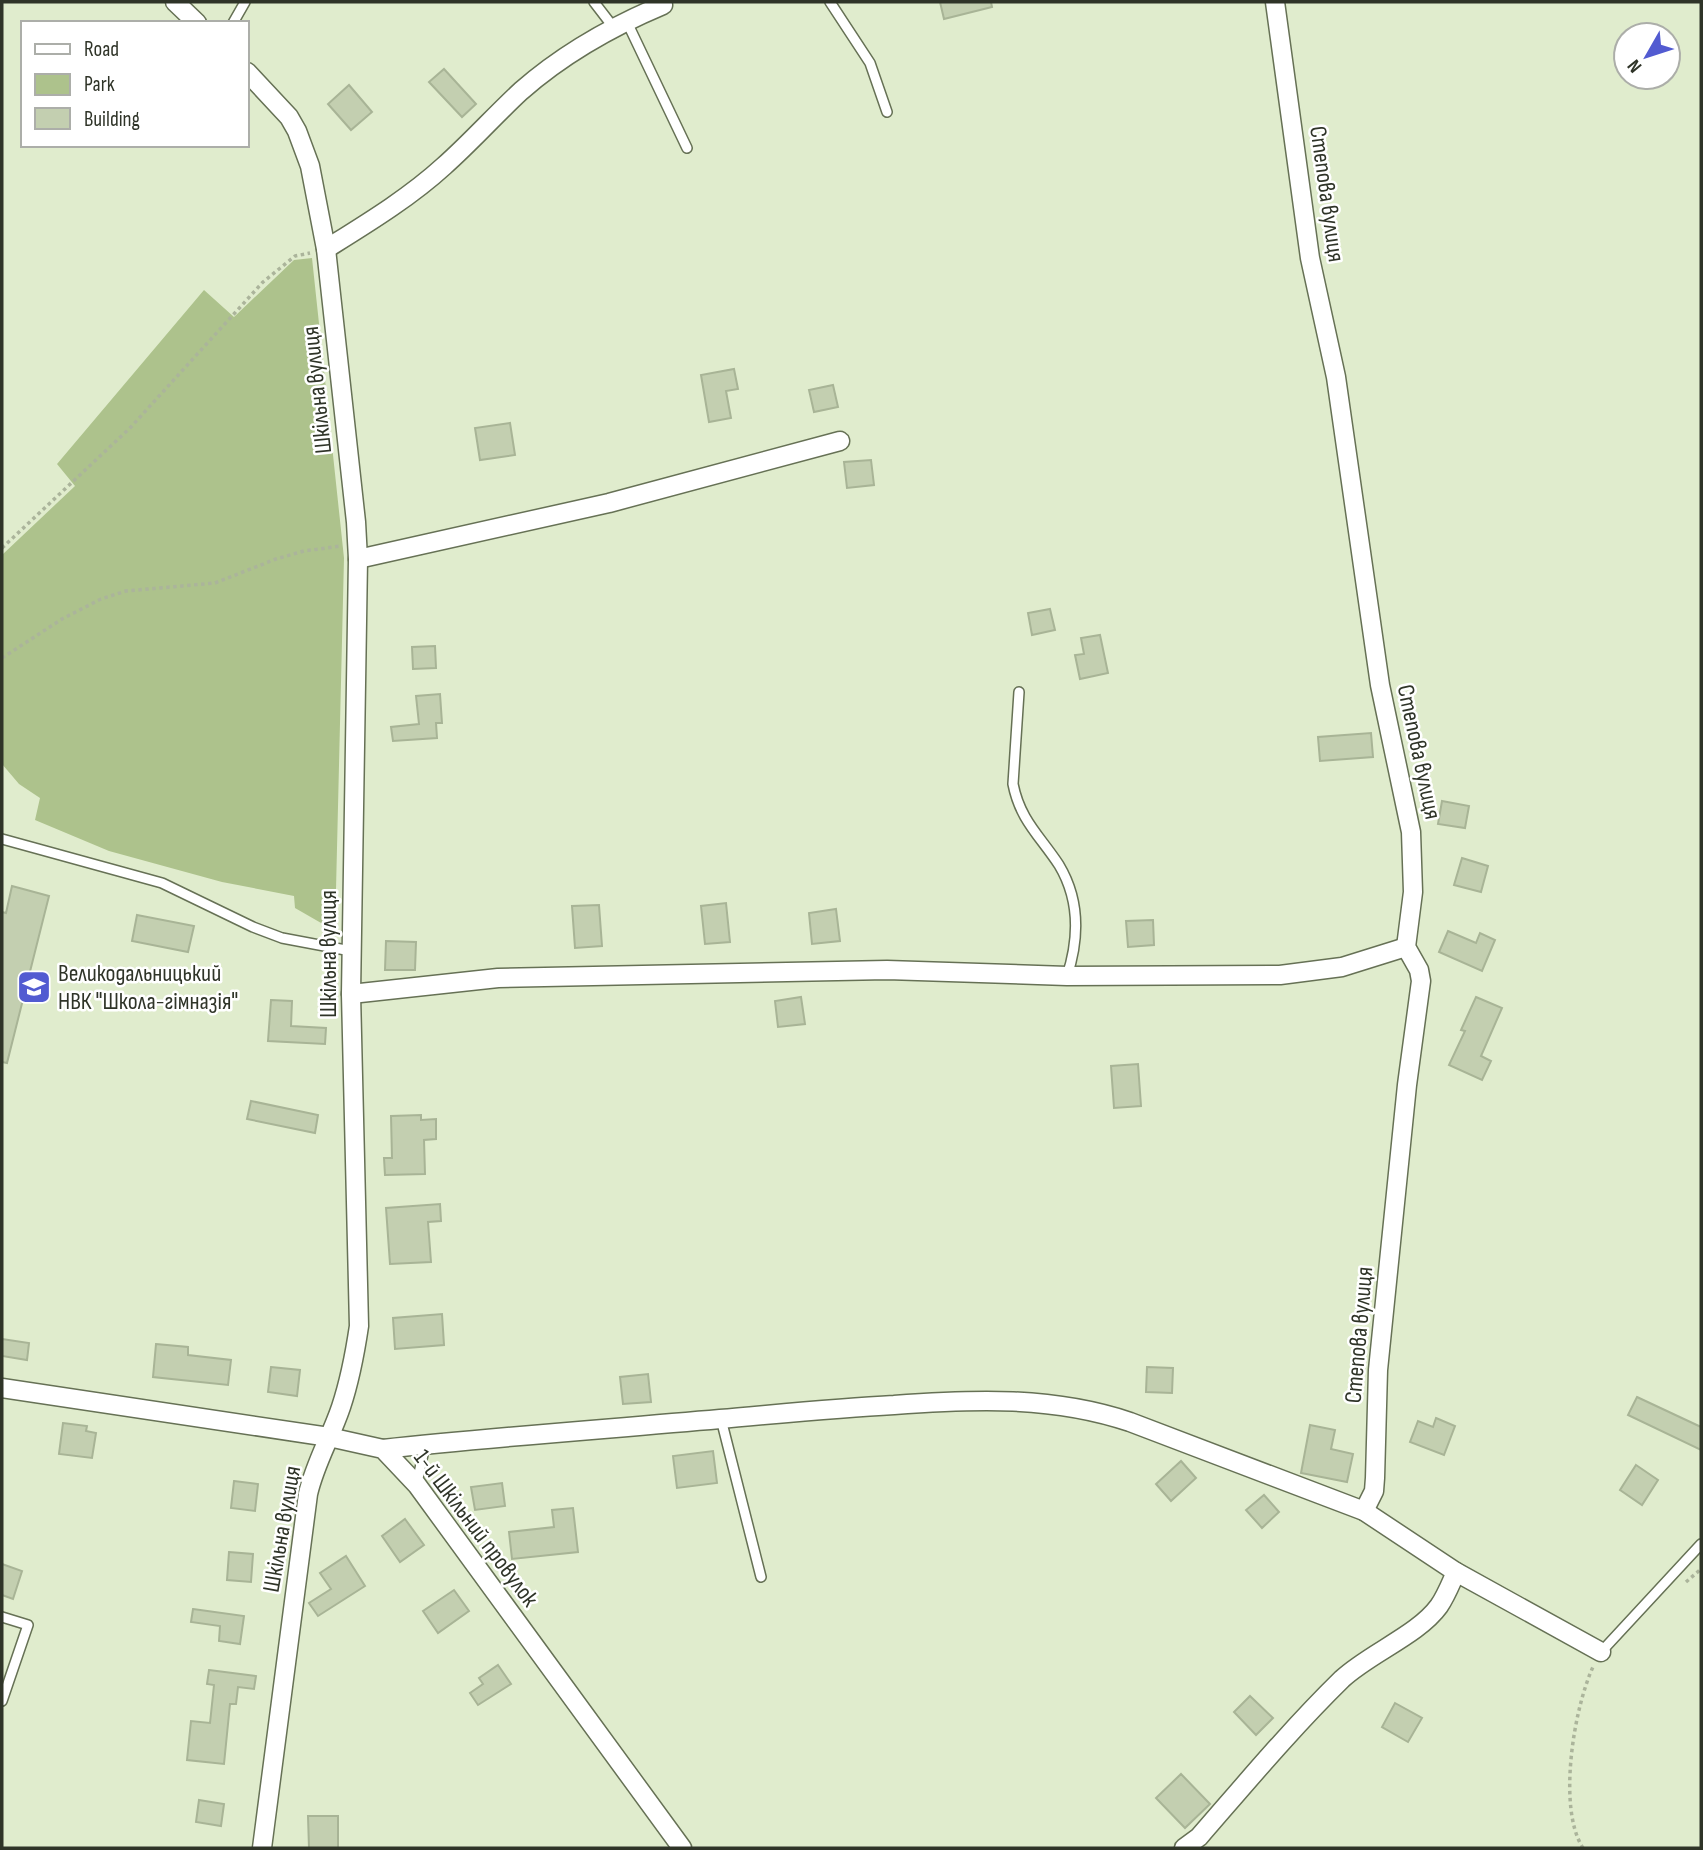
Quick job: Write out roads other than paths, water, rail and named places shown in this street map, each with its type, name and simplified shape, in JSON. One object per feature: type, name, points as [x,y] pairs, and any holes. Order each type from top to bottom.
[{"type":"street","points":[[175,2],[195,21]]},
{"type":"street","name":"Степова вулиця","points":[[1275,2],[1310,258],[1336,377],[1380,685],[1411,832],[1413,892],[1406,947],[1419,970],[1421,981],[1407,1084],[1378,1370],[1374,1492],[1364,1511]]},
{"type":"street","points":[[326,249],[418,188],[546,71],[620,24],[663,5]]},
{"type":"street","name":"Шкільна вулиця","points":[[248,73],[289,117],[310,166],[326,249],[358,552],[351,994],[359,1326],[352,1374],[313,1472],[308,1494],[262,1848]]},
{"type":"street","points":[[358,552],[609,503],[840,441]]},
{"type":"street","points":[[351,994],[512,978],[887,970],[1067,976],[1280,975],[1342,967],[1406,947]]},
{"type":"street","name":"1-й Шкільний провулок","points":[[2,1388],[329,1437],[383,1449],[417,1485],[682,1848]]},
{"type":"street","points":[[383,1449],[940,1402],[1005,1401],[1071,1406],[1130,1422],[1364,1511],[1457,1572],[1601,1653]]},
{"type":"street","points":[[1184,1848],[1199,1838],[1295,1726],[1345,1677],[1426,1619],[1440,1605],[1457,1572]]},
{"type":"lane","points":[[234,21],[244,2]]},
{"type":"lane","points":[[594,2],[620,24],[687,148]]},
{"type":"lane","points":[[830,2],[870,63],[887,111]]},
{"type":"lane","points":[[1019,692],[1013,784],[1022,814],[1058,864],[1073,898],[1076,937],[1067,976]]},
{"type":"lane","points":[[2,839],[162,883],[282,938],[351,951]]},
{"type":"lane","points":[[721,1419],[761,1577]]},
{"type":"lane","points":[[417,1485],[425,1445]]},
{"type":"lane","points":[[1601,1653],[1701,1544]]},
{"type":"lane","points":[[2,1617],[28,1625],[2,1701]]},
{"type":"place","name":"Великодальницький НВК \"Школа-гімназія\"","points":[[34,987]]}]
